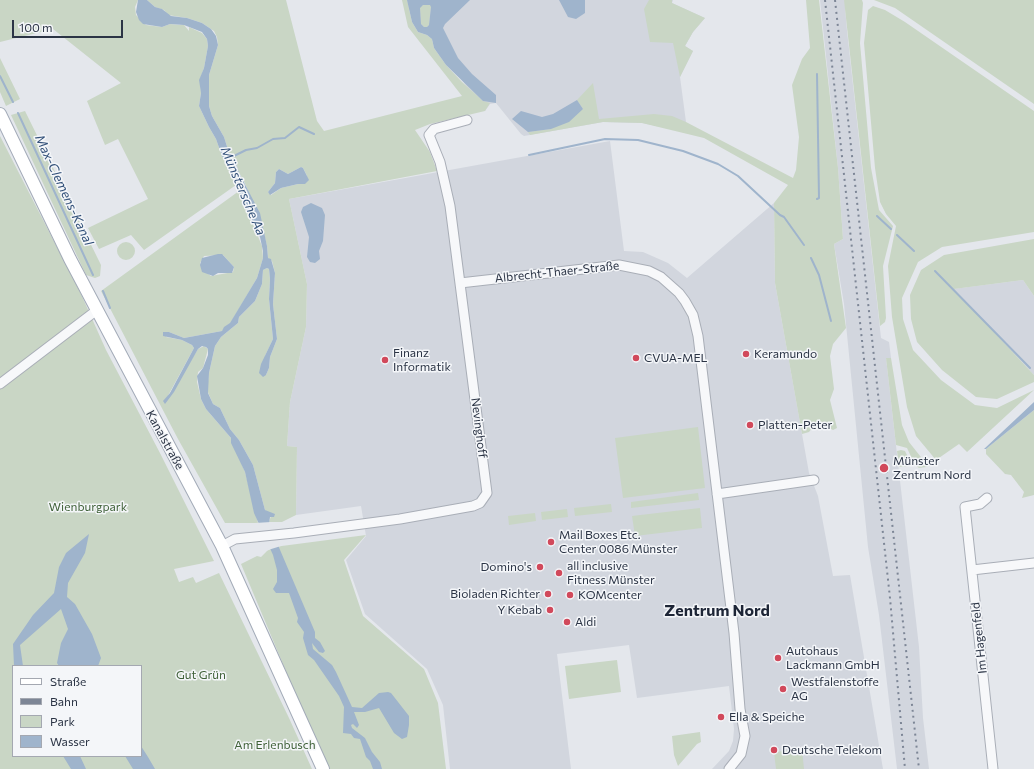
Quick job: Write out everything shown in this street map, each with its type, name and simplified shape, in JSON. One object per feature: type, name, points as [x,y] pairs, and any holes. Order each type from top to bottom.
[{"type":"main road","name":"Kanalstraße","points":[[0,114],[70,259],[222,546],[323,769]]},
{"type":"street","name":"Nevinghoff","points":[[222,546],[235,539],[287,534],[400,519],[473,506],[484,498],[487,492],[460,283],[444,175],[429,135],[434,129],[467,120]]},
{"type":"street","name":"Albrecht-Thaer-Straße","points":[[460,283],[619,265],[649,271],[672,286],[679,293],[692,315],[698,336],[717,494],[740,709],[745,736],[742,754],[729,769]]},
{"type":"street","points":[[0,384],[97,310]]},
{"type":"street","points":[[717,494],[814,480]]},
{"type":"street","name":"Im Hagenfeld","points":[[987,498],[980,504],[964,507],[993,769]]},
{"type":"street","points":[[972,570],[1034,563]]},
{"type":"shaded area","points":[[402,0],[673,0],[672,3],[705,18],[693,32],[685,46],[693,51],[680,77],[686,122],[684,132],[642,123],[603,122],[524,136],[496,103],[490,104],[485,111]]},
{"type":"shaded area","points":[[820,0],[850,0],[845,7],[847,31],[881,338],[889,342],[891,358],[886,358],[919,647],[923,718],[929,769],[897,769],[879,615],[868,547],[844,304],[834,244],[843,239],[838,168]]},
{"type":"shaded area","points":[[610,141],[624,251],[643,252],[668,263],[687,278],[774,203],[775,283],[809,473],[818,496],[833,576],[850,575],[883,769],[712,769],[729,751],[733,741],[734,729],[729,686],[637,698],[629,645],[557,654],[571,769],[450,769],[443,705],[427,669],[365,614],[346,560],[366,536],[361,506],[296,515],[297,447],[287,446],[290,402],[306,327],[307,284],[289,199]]},
{"type":"shaded area","points":[[1023,280],[1034,296],[1034,375],[953,289]]},
{"type":"green space","points":[[0,0],[138,0],[135,7],[136,15],[146,25],[162,27],[170,24],[184,25],[189,31],[189,27],[202,33],[207,39],[208,46],[204,68],[200,79],[201,93],[199,106],[216,139],[222,156],[231,170],[236,185],[144,250],[131,235],[99,249],[88,228],[148,199],[118,139],[105,145],[87,101],[121,83],[53,29],[0,42]]},
{"type":"green space","points":[[147,0],[286,0],[317,121],[324,131],[462,96],[408,27],[402,0],[407,0],[412,22],[418,32],[427,35],[432,39],[434,48],[446,65],[483,101],[490,103],[485,111],[430,124],[415,130],[430,152],[437,171],[289,199],[307,284],[306,327],[290,402],[287,446],[297,447],[296,515],[282,522],[269,522],[271,516],[265,510],[253,465],[239,440],[230,429],[220,408],[213,404],[207,390],[215,346],[221,337],[238,323],[239,317],[255,301],[262,284],[263,270],[267,268],[269,269],[270,279],[269,299],[273,339],[265,356],[266,375],[269,368],[270,357],[277,339],[273,304],[275,273],[272,261],[268,258],[267,246],[258,209],[254,205],[236,164],[230,156],[224,137],[212,116],[209,106],[209,75],[218,45],[217,37],[214,31],[202,23],[187,18],[168,15],[164,10],[155,7]],"holes":[[[301,167],[307,176],[298,184],[281,188],[271,195],[268,192],[275,183],[276,172],[279,169],[288,174]]]},
{"type":"green space","points":[[649,0],[672,0],[672,3],[705,18],[693,32],[685,46],[693,51],[680,77],[673,43],[650,42],[644,9]]},
{"type":"green space","points":[[806,0],[819,0],[838,168],[843,239],[834,244],[846,328],[833,344],[830,356],[834,389],[830,400],[837,428],[833,430],[826,426],[820,425],[813,427],[809,432],[802,434],[775,283],[774,203],[788,185],[704,138],[642,123],[603,122],[530,135],[528,132],[551,129],[583,109],[577,100],[593,83],[599,119],[654,114],[672,116],[793,178],[796,170],[799,137],[792,85],[802,59],[810,48]]},
{"type":"green space","points":[[844,0],[862,0],[863,3],[860,43],[871,168],[879,210],[893,226],[883,266],[886,318],[885,322],[880,326]]},
{"type":"green space","points":[[874,0],[1034,0],[1034,104],[895,8]]},
{"type":"green space","points":[[423,5],[431,5],[429,25],[427,27],[424,27],[421,24],[420,7]]},
{"type":"green space","points":[[873,6],[885,10],[905,22],[1034,111],[1034,232],[942,247],[918,262],[902,298],[903,319],[913,350],[941,380],[975,405],[997,408],[1034,390],[967,452],[959,444],[936,460],[916,436],[907,407],[892,317],[888,266],[896,226],[886,214],[880,202],[875,168],[864,43],[868,10]]},
{"type":"green space","points":[[0,58],[20,99],[6,106],[0,92]]},
{"type":"green space","points":[[25,111],[101,265],[100,276],[95,278],[86,275],[11,115]]},
{"type":"green space","name":"Wienburgpark","points":[[0,136],[81,294],[106,350],[214,561],[174,569],[179,582],[193,577],[196,583],[219,573],[312,769],[0,769]]},
{"type":"green space","points":[[239,191],[262,246],[263,258],[257,278],[230,324],[222,331],[184,338],[169,332],[166,337],[182,340],[192,345],[194,348],[164,403],[198,349],[204,346],[208,349],[203,368],[198,372],[197,382],[201,399],[206,409],[231,438],[245,472],[258,523],[225,523],[178,439],[101,291]],"holes":[[[223,255],[234,267],[233,272],[211,276],[200,263],[204,256]]]},
{"type":"green space","points":[[1034,239],[1034,296],[1023,280],[954,289],[1034,375],[1034,382],[997,399],[976,397],[942,370],[917,342],[911,319],[910,295],[921,270],[944,255]]},
{"type":"green space","points":[[126,242],[132,245],[135,251],[132,257],[126,260],[120,257],[117,251],[120,245]]},
{"type":"green space","points":[[886,358],[891,358],[902,425],[909,442],[928,466],[926,467],[919,468],[915,465],[907,448],[896,445]]},
{"type":"green space","points":[[1034,410],[1034,495],[1022,498],[1024,492],[1011,475],[1005,474],[986,454],[986,449]]},
{"type":"green space","points":[[698,427],[705,488],[623,498],[615,438]]},
{"type":"green space","points":[[897,451],[905,451],[910,466],[899,467]]},
{"type":"green space","points":[[698,493],[699,500],[631,508],[631,502]]},
{"type":"green space","points":[[611,504],[612,512],[575,516],[574,508]]},
{"type":"green space","points":[[700,508],[702,528],[635,536],[632,516]]},
{"type":"green space","points":[[567,509],[568,517],[542,520],[541,512]]},
{"type":"green space","points":[[535,513],[536,521],[509,525],[508,516]]},
{"type":"green space","points":[[366,535],[344,560],[363,616],[424,669],[438,703],[446,769],[327,769],[241,564],[257,556],[261,557],[274,547]]},
{"type":"green space","points":[[617,660],[621,692],[569,699],[565,666]]},
{"type":"green space","points":[[700,732],[701,742],[697,744],[678,766],[674,755],[672,736]]},
{"type":"green space","points":[[802,749],[804,769],[776,769],[774,752]]},
{"type":"water","name":"Münstersche Aa","points":[[138,0],[147,0],[155,7],[162,9],[171,16],[187,18],[202,23],[211,29],[216,36],[218,45],[209,75],[209,106],[212,116],[224,137],[230,156],[236,164],[239,173],[260,213],[268,258],[271,259],[275,273],[273,304],[277,339],[270,357],[269,368],[266,375],[263,377],[259,373],[261,364],[273,339],[269,299],[270,279],[269,269],[267,268],[263,270],[262,284],[255,301],[239,317],[238,323],[221,337],[215,346],[209,373],[208,393],[213,404],[220,408],[230,429],[239,440],[253,465],[265,510],[275,514],[274,517],[270,517],[269,524],[315,632],[315,638],[320,642],[325,651],[323,653],[319,652],[312,643],[313,649],[332,665],[352,707],[362,708],[379,693],[388,692],[391,693],[409,716],[407,737],[402,739],[394,733],[379,708],[365,712],[354,712],[359,725],[357,728],[353,724],[351,725],[352,728],[365,738],[372,752],[380,762],[382,769],[373,769],[370,761],[366,757],[360,739],[354,738],[351,734],[343,733],[344,707],[339,696],[314,660],[308,655],[303,638],[304,632],[297,622],[298,618],[289,593],[276,593],[273,589],[277,582],[277,570],[273,555],[254,513],[245,472],[231,443],[231,438],[206,409],[201,399],[197,376],[203,368],[208,355],[208,349],[206,347],[202,346],[198,349],[174,392],[165,404],[163,401],[170,393],[194,348],[192,345],[182,340],[163,336],[163,332],[169,332],[184,338],[222,331],[224,327],[230,323],[257,278],[263,258],[263,251],[260,237],[236,185],[234,174],[222,156],[216,139],[199,106],[201,93],[199,80],[204,68],[208,46],[207,39],[202,32],[184,25],[170,24],[162,27],[143,24],[139,20],[136,12]]},
{"type":"water","points":[[407,0],[470,0],[445,24],[443,28],[458,58],[472,74],[496,95],[496,103],[483,101],[446,65],[434,48],[432,39],[427,35],[418,32],[412,22]],"holes":[[[423,5],[430,5],[429,25],[424,27],[421,24],[420,8]]]},
{"type":"water","points":[[559,0],[585,0],[585,13],[576,19],[568,17]]},
{"type":"water","points":[[577,100],[583,109],[569,122],[551,129],[528,132],[512,119],[521,111],[542,117],[553,114]]},
{"type":"water","points":[[301,167],[309,180],[305,184],[281,188],[270,195],[268,192],[275,183],[276,172],[279,169],[288,174]]},
{"type":"water","points":[[311,203],[322,208],[325,215],[323,241],[319,251],[320,259],[315,263],[310,262],[307,257],[309,237],[301,212],[303,207]]},
{"type":"water","points":[[222,254],[234,267],[232,273],[218,273],[213,276],[202,272],[200,265],[202,258]]},
{"type":"water","points":[[1034,402],[1034,410],[986,449],[984,449]]},
{"type":"water","points":[[89,534],[85,553],[68,583],[67,597],[75,604],[92,634],[101,658],[98,665],[58,665],[57,663],[61,643],[68,629],[61,609],[20,645],[23,665],[14,665],[13,644],[33,615],[54,593],[59,567],[66,553]]},
{"type":"water","points":[[142,748],[155,769],[133,769],[126,757],[142,757]]},
{"type":"water","points":[[64,757],[80,757],[86,769],[71,769]]},
{"type":"pier","points":[[271,522],[281,546],[268,550],[255,523]]},
{"type":"waterway","points":[[817,74],[819,198],[817,199]]},
{"type":"waterway","name":"Max-Clemens-Kanal","points":[[0,76],[13,102]]},
{"type":"waterway","name":"Max-Clemens-Kanal","points":[[18,113],[93,275]]},
{"type":"waterway","name":"Münstersche Aa","points":[[230,158],[246,150],[257,148],[273,139],[285,138],[299,127],[314,134]]},
{"type":"waterway","points":[[529,155],[605,139],[638,140],[683,151],[718,164],[738,176],[784,217],[804,245]]},
{"type":"waterway","points":[[877,216],[891,229]]},
{"type":"waterway","points":[[897,235],[914,251]]},
{"type":"waterway","points":[[811,258],[819,275],[831,321]]},
{"type":"waterway","points":[[935,271],[1030,368]]},
{"type":"waterway","name":"Max-Clemens-Kanal","points":[[103,291],[110,308]]},
{"type":"railway","points":[[825,0],[890,598],[905,769]]},
{"type":"railway","points":[[835,0],[919,769]]},
{"type":"place","name":"Keramundo","points":[[746,354]]},
{"type":"place","name":"CVUA-MEL","points":[[636,358]]},
{"type":"place","name":"Finanz Informatik","points":[[385,360]]},
{"type":"place","name":"Platten-Peter","points":[[750,425]]},
{"type":"place","name":"Münster Zentrum Nord","points":[[884,468]]},
{"type":"place","name":"Mail Boxes Etc. Center 0086 Münster","points":[[551,542]]},
{"type":"place","name":"Domino's","points":[[540,567]]},
{"type":"place","name":"all inclusive Fitness Münster","points":[[559,573]]},
{"type":"place","name":"Bioladen Richter","points":[[548,594]]},
{"type":"place","name":"KOMcenter","points":[[570,595]]},
{"type":"place","name":"Y Kebab","points":[[550,610]]},
{"type":"place","name":"Aldi","points":[[567,622]]},
{"type":"place","name":"Autohaus Lackmann GmbH","points":[[778,658]]},
{"type":"place","name":"Westfalenstoffe AG","points":[[783,689]]},
{"type":"place","name":"Ella & Speiche","points":[[721,717]]},
{"type":"place","name":"Deutsche Telekom","points":[[774,750]]},
{"type":"district","name":"Zentrum Nord","points":[[717,611]]},
{"type":"park label","name":"Gut Grün","points":[[201,675]]},
{"type":"park label","name":"Am Erlenbusch","points":[[275,745]]}]
